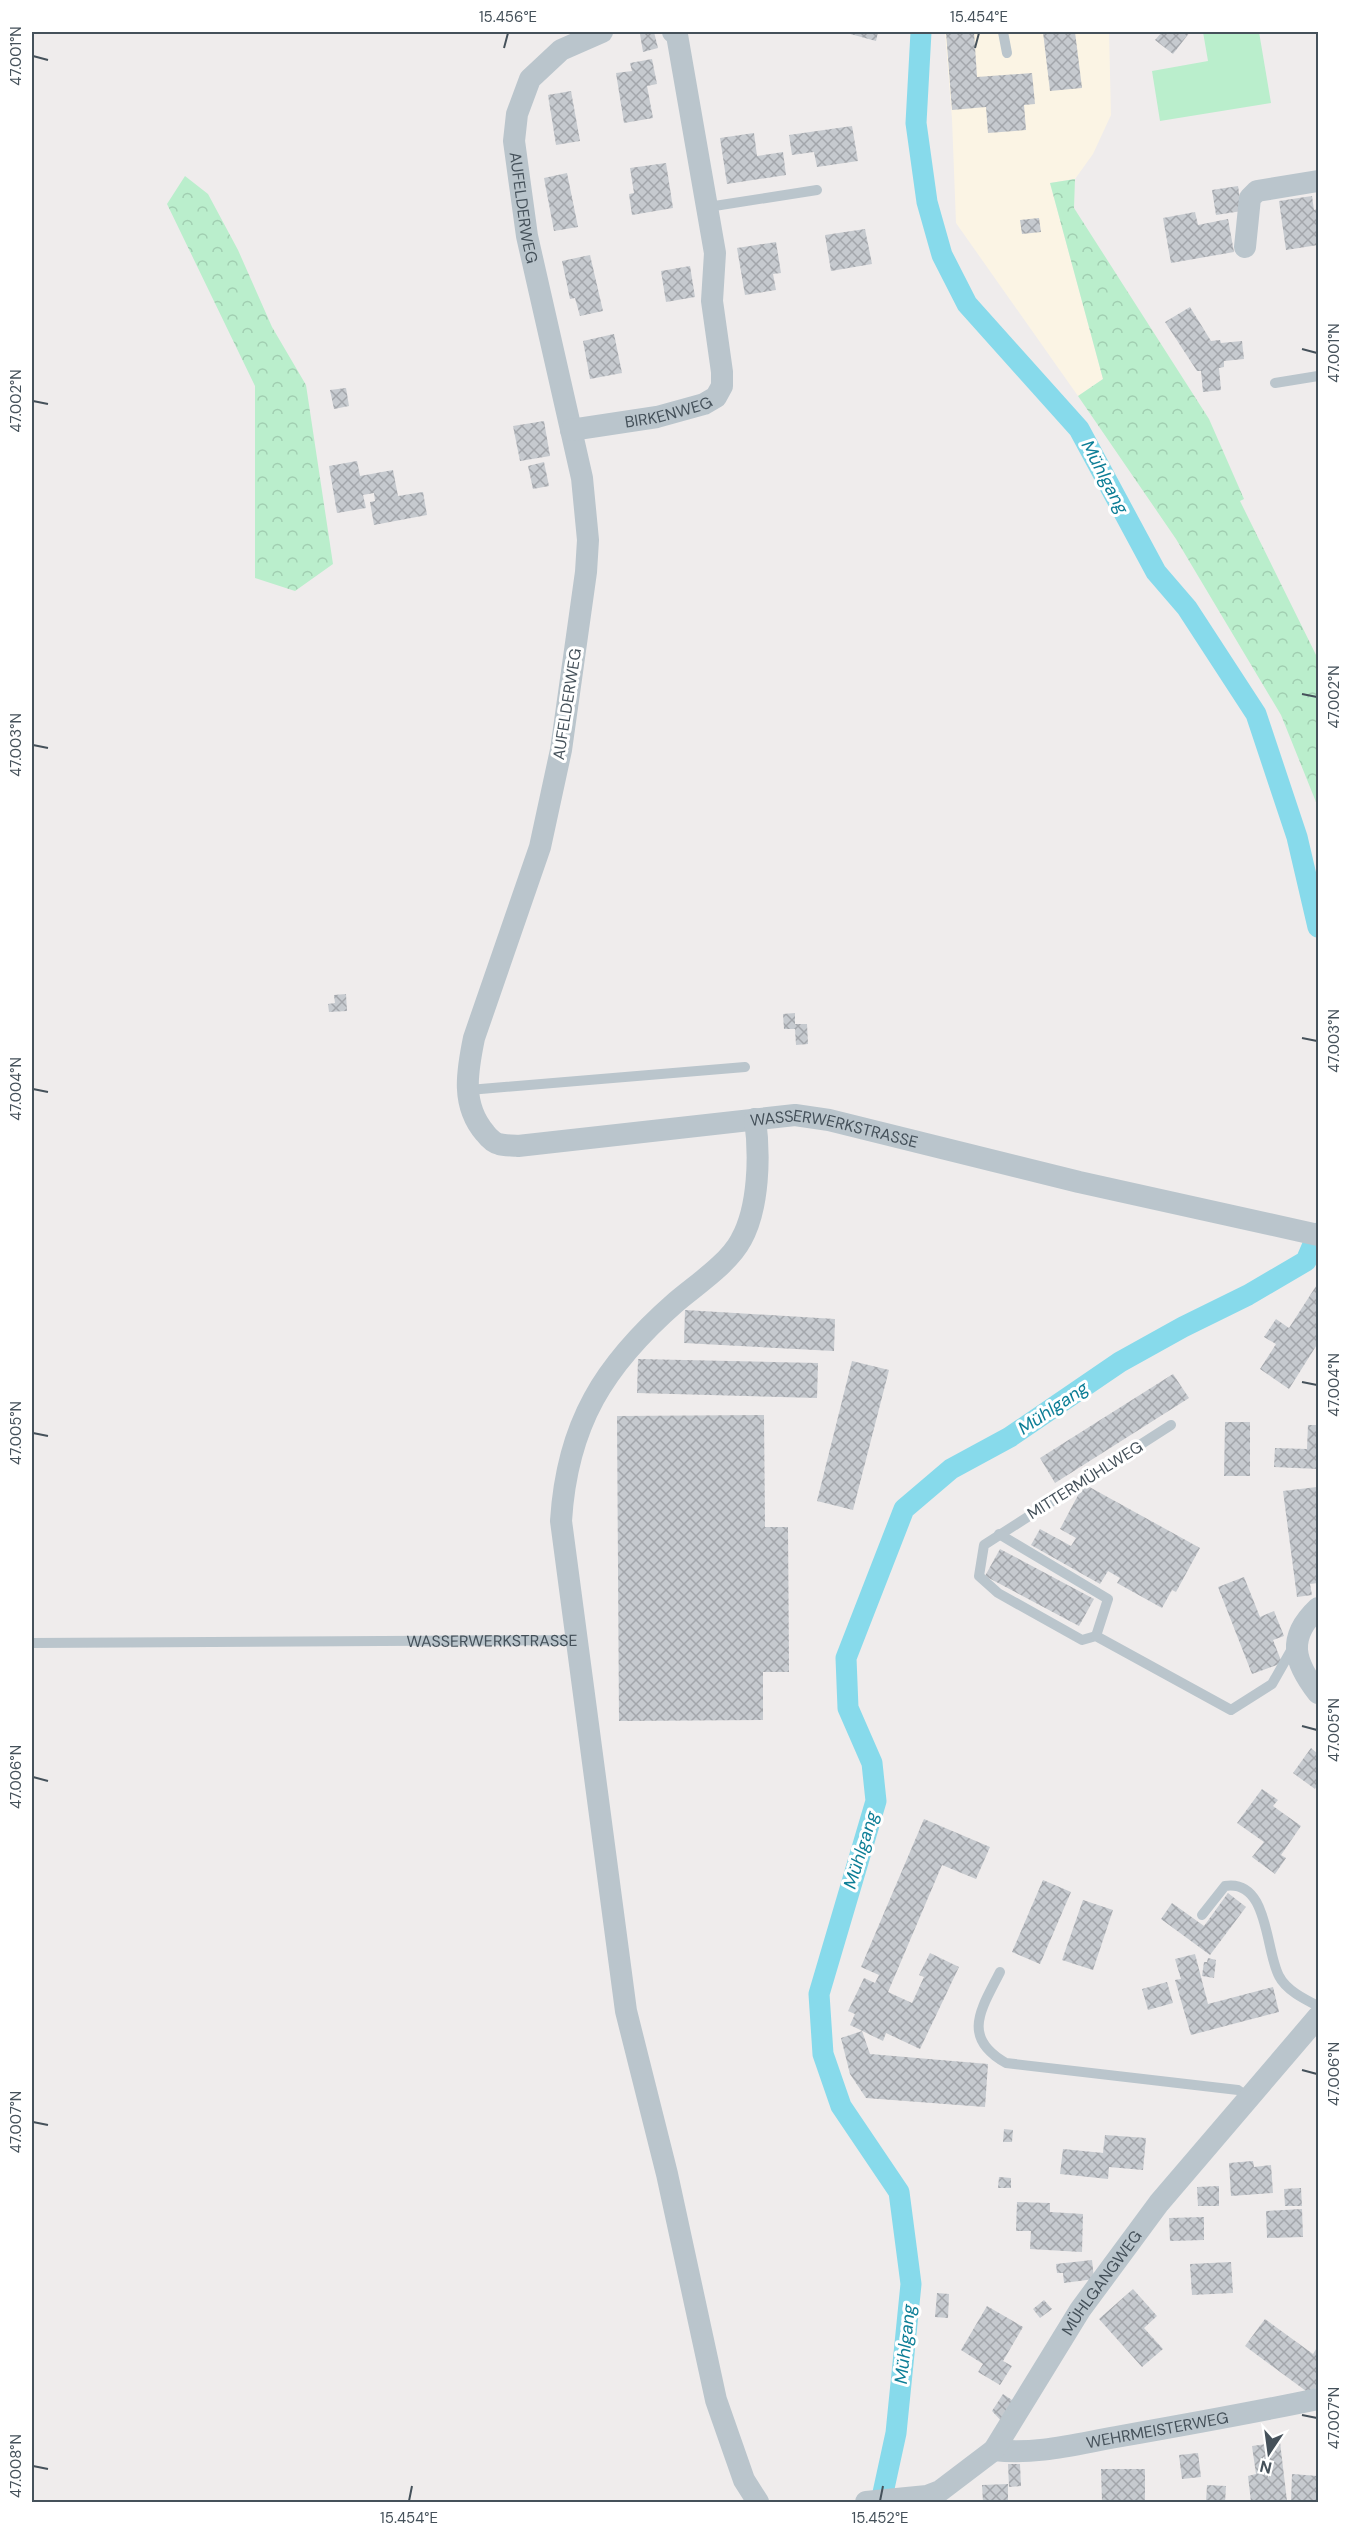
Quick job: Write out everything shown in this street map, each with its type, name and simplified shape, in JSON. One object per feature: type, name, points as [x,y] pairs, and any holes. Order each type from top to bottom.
[{"type":"street","name":"AUFELDERWEG","points":[[602,32],[561,50],[530,79],[517,114],[514,141],[527,236],[582,478],[588,540],[586,572],[562,740],[540,847],[474,1038],[468,1068],[469,1090],[474,1119],[498,1144],[518,1146],[754,1119]]},
{"type":"street","name":"BIRKENWEG","points":[[571,430],[657,417],[704,404],[716,396],[722,386],[712,301],[715,253],[677,34],[673,32]]},
{"type":"street","points":[[1245,247],[1250,198],[1257,191],[1318,181]]},
{"type":"street","name":"WASSERWERKSTRASSE","points":[[578,1640],[561,1521],[576,1436],[605,1378],[633,1342],[728,1256],[740,1242],[749,1224],[754,1203],[756,1176],[754,1119],[795,1115],[829,1120],[1079,1182],[1310,1232]]},
{"type":"street","name":"MITTERMÜHLWEG","points":[[1296,1641],[1308,1618],[1318,1608]]},
{"type":"street","points":[[578,1640],[626,2011],[672,2195],[716,2400],[744,2480],[758,2502]]},
{"type":"street","points":[[1296,1641],[1301,1671],[1318,1693]]},
{"type":"street","name":"MÜHLGANGWEG","points":[[867,2502],[895,2498],[925,2499],[940,2491],[994,2450],[1080,2310],[1159,2203],[1318,2017]]},
{"type":"street","name":"WEHRMEISTERWEG","points":[[994,2450],[1012,2452],[1065,2448],[1239,2416],[1318,2398]]},
{"type":"lane","points":[[1003,32],[1007,53]]},
{"type":"lane","points":[[708,207],[817,190]]},
{"type":"lane","points":[[1275,383],[1318,376]]},
{"type":"lane","points":[[469,1090],[745,1067]]},
{"type":"lane","name":"MITTERMÜHLWEG","points":[[1171,1425],[984,1545],[978,1576],[998,1593],[1082,1640],[1096,1636],[1231,1710],[1272,1684],[1296,1641]]},
{"type":"lane","points":[[999,1534],[1107,1599],[1096,1636]]},
{"type":"lane","name":"WASSERWERKSTRASSE","points":[[32,1643],[578,1640]]},
{"type":"lane","points":[[1202,1915],[1225,1886],[1234,1884],[1246,1891],[1261,1908],[1279,1976],[1290,1990],[1318,2006]]},
{"type":"lane","points":[[1000,1972],[976,2023],[978,2033],[988,2048],[1006,2063],[1238,2090],[1248,2097]]},
{"type":"shaded area","points":[[945,32],[1109,32],[1111,115],[1093,154],[1075,179],[1050,183],[1103,379],[1078,396],[956,223],[952,119]]},
{"type":"green space","points":[[1203,32],[1259,32],[1271,103],[1160,121],[1152,71],[1208,61]]},
{"type":"green space","points":[[185,176],[208,194],[238,250],[272,327],[306,385],[333,564],[295,591],[255,578],[255,386],[167,204]]},
{"type":"green space","points":[[1075,179],[1074,208],[1209,419],[1244,499],[1240,501],[1318,659],[1318,807],[1281,715],[1176,539],[1078,396],[1103,379],[1050,183]]},
{"type":"building","points":[[654,32],[658,48],[643,52],[640,34]]},
{"type":"building","points":[[843,32],[878,32],[876,41]]},
{"type":"building","points":[[946,32],[974,32],[977,77],[1032,73],[1035,104],[1024,105],[1026,130],[988,133],[986,107],[952,110]]},
{"type":"building","points":[[1043,32],[1075,32],[1082,88],[1050,91]]},
{"type":"building","points":[[1162,32],[1190,32],[1173,54],[1155,40]]},
{"type":"building","points":[[652,59],[657,84],[647,86],[653,118],[624,123],[616,73],[632,71],[630,63]]},
{"type":"building","points":[[571,91],[580,141],[556,145],[548,95]]},
{"type":"building","points":[[852,126],[858,161],[817,167],[814,152],[792,155],[789,135]]},
{"type":"building","points":[[754,133],[757,156],[783,152],[786,175],[727,184],[720,138]]},
{"type":"building","points":[[666,163],[673,208],[632,215],[629,194],[634,193],[630,168]]},
{"type":"building","points":[[567,173],[578,227],[554,231],[544,178]]},
{"type":"building","points":[[1238,186],[1242,211],[1216,215],[1212,190]]},
{"type":"building","points":[[1312,196],[1314,210],[1318,209],[1318,245],[1286,250],[1279,201]]},
{"type":"building","points":[[1195,212],[1198,225],[1228,219],[1234,252],[1171,263],[1163,218]]},
{"type":"building","points":[[1039,218],[1041,232],[1022,234],[1020,220]]},
{"type":"building","points":[[865,229],[872,264],[831,271],[825,235]]},
{"type":"building","points":[[776,242],[781,273],[773,274],[776,290],[745,295],[737,248]]},
{"type":"building","points":[[590,255],[603,311],[580,316],[575,298],[570,299],[562,261]]},
{"type":"building","points":[[690,266],[695,297],[666,302],[661,271]]},
{"type":"building","points":[[1190,307],[1211,341],[1220,340],[1221,343],[1242,341],[1244,359],[1224,361],[1224,367],[1219,368],[1221,390],[1203,392],[1201,371],[1197,371],[1165,322]]},
{"type":"building","points":[[614,334],[622,373],[590,379],[583,341]]},
{"type":"building","points":[[346,388],[349,406],[334,409],[330,390]]},
{"type":"building","points":[[544,421],[550,456],[520,461],[513,426]]},
{"type":"building","points":[[357,461],[360,476],[393,470],[398,496],[423,492],[427,515],[374,525],[370,502],[375,501],[374,493],[363,495],[366,508],[337,513],[329,466]]},
{"type":"building","points":[[544,462],[549,486],[533,489],[528,466]]},
{"type":"building","points":[[346,994],[347,1011],[329,1012],[328,1004],[335,1003],[334,995]]},
{"type":"building","points":[[795,1013],[795,1024],[807,1024],[808,1044],[796,1045],[795,1029],[784,1029],[783,1014]]},
{"type":"building","points":[[1318,1283],[1318,1343],[1289,1389],[1260,1369],[1276,1344],[1264,1337],[1276,1319],[1289,1328]]},
{"type":"building","points":[[685,1310],[835,1319],[834,1351],[684,1343]]},
{"type":"building","points":[[638,1359],[818,1363],[817,1398],[637,1393]]},
{"type":"building","points":[[852,1361],[889,1370],[853,1510],[817,1501]]},
{"type":"building","points":[[1173,1374],[1189,1398],[1055,1483],[1040,1458]]},
{"type":"building","points":[[764,1415],[765,1527],[788,1527],[789,1672],[763,1672],[763,1720],[619,1721],[617,1416]]},
{"type":"building","points":[[1225,1422],[1250,1422],[1250,1476],[1224,1476]]},
{"type":"building","points":[[1308,1425],[1318,1425],[1318,1469],[1274,1467],[1275,1448],[1307,1449]]},
{"type":"building","points":[[1084,1484],[1200,1548],[1176,1592],[1172,1590],[1162,1608],[1117,1583],[1120,1578],[1108,1571],[1100,1584],[1031,1545],[1040,1529],[1071,1546],[1076,1538],[1060,1529]]},
{"type":"building","points":[[1317,1487],[1318,1583],[1310,1584],[1312,1595],[1297,1597],[1283,1491]]},
{"type":"building","points":[[1000,1549],[1094,1599],[1079,1626],[985,1576]]},
{"type":"building","points":[[1244,1577],[1260,1617],[1274,1611],[1284,1636],[1273,1640],[1282,1663],[1252,1674],[1218,1587]]},
{"type":"building","points":[[1311,1748],[1318,1754],[1318,1784],[1315,1789],[1293,1773]]},
{"type":"building","points":[[1262,1789],[1278,1800],[1273,1806],[1301,1826],[1281,1855],[1286,1858],[1275,1874],[1252,1857],[1264,1842],[1237,1823]]},
{"type":"building","points":[[924,1819],[990,1847],[976,1879],[942,1865],[888,1992],[912,2003],[924,1977],[919,1975],[930,1953],[959,1967],[920,2049],[886,2033],[883,2041],[850,2025],[855,2014],[848,2011],[864,1978],[875,1983],[879,1975],[861,1967]]},
{"type":"building","points":[[1043,1880],[1071,1892],[1040,1964],[1012,1952]]},
{"type":"building","points":[[1228,1893],[1246,1907],[1210,1955],[1161,1919],[1172,1903],[1204,1926]]},
{"type":"building","points":[[1083,1900],[1113,1910],[1093,1970],[1062,1960]]},
{"type":"building","points":[[1195,1954],[1208,2004],[1273,1987],[1279,2012],[1191,2035],[1175,1980],[1181,1979],[1175,1959]]},
{"type":"building","points":[[1208,1958],[1216,1960],[1214,1978],[1202,1976],[1204,1962],[1207,1962]]},
{"type":"building","points":[[1167,1982],[1173,2003],[1148,2010],[1142,1989]]},
{"type":"building","points":[[862,2031],[870,2054],[988,2064],[985,2107],[866,2098],[850,2074],[841,2038]]},
{"type":"building","points":[[1004,2129],[1013,2130],[1012,2142],[1003,2142]]},
{"type":"building","points":[[1105,2135],[1146,2138],[1143,2170],[1109,2167],[1108,2179],[1060,2174],[1063,2149],[1103,2153]]},
{"type":"building","points":[[1253,2161],[1254,2167],[1271,2165],[1273,2193],[1231,2196],[1229,2163]]},
{"type":"building","points":[[999,2177],[1011,2178],[1011,2188],[998,2188]]},
{"type":"building","points":[[1219,2186],[1219,2206],[1198,2206],[1197,2187]]},
{"type":"building","points":[[1301,2188],[1302,2206],[1285,2206],[1284,2189]]},
{"type":"building","points":[[1017,2202],[1050,2203],[1050,2212],[1083,2214],[1082,2252],[1030,2249],[1031,2231],[1016,2231]]},
{"type":"building","points":[[1302,2209],[1303,2237],[1267,2238],[1266,2211]]},
{"type":"building","points":[[1204,2217],[1204,2240],[1170,2241],[1169,2218]]},
{"type":"building","points":[[1092,2260],[1094,2279],[1064,2283],[1063,2273],[1057,2273],[1056,2264]]},
{"type":"building","points":[[1231,2262],[1233,2293],[1192,2295],[1190,2264]]},
{"type":"building","points":[[1133,2289],[1157,2316],[1144,2328],[1163,2349],[1142,2367],[1099,2319]]},
{"type":"building","points":[[937,2293],[949,2294],[948,2318],[935,2317]]},
{"type":"building","points":[[1044,2300],[1052,2309],[1040,2318],[1033,2309]]},
{"type":"building","points":[[987,2306],[1023,2327],[1003,2361],[1012,2366],[1000,2385],[978,2372],[983,2364],[961,2350]]},
{"type":"building","points":[[1265,2319],[1313,2354],[1318,2346],[1318,2388],[1306,2391],[1245,2346]]},
{"type":"building","points":[[1003,2394],[1018,2404],[1005,2425],[992,2411]]},
{"type":"building","points":[[1280,2442],[1287,2501],[1251,2502],[1248,2476],[1256,2474],[1252,2446]]},
{"type":"building","points":[[1198,2453],[1201,2477],[1182,2479],[1179,2455]]},
{"type":"building","points":[[1008,2464],[1020,2464],[1021,2486],[1009,2487]]},
{"type":"building","points":[[1101,2469],[1145,2469],[1145,2502],[1102,2502]]},
{"type":"building","points":[[1292,2474],[1318,2476],[1318,2502],[1291,2502]]},
{"type":"building","points":[[1008,2484],[1008,2502],[983,2502],[982,2485]]},
{"type":"building","points":[[1207,2485],[1226,2486],[1225,2502],[1206,2502]]},
{"type":"waterway","name":"Mühlgang","points":[[921,32],[916,123],[927,202],[942,255],[967,304],[1079,429],[1156,572],[1187,608],[1256,714],[1297,837],[1318,927]]},
{"type":"waterway","name":"Mühlgang","points":[[881,2502],[896,2433],[911,2284],[899,2192],[841,2106],[823,2054],[819,1994],[876,1801],[872,1763],[848,1708],[846,1658],[904,1509],[951,1469],[1010,1437],[1120,1362],[1248,1295],[1306,1261],[1318,1233]]}]
